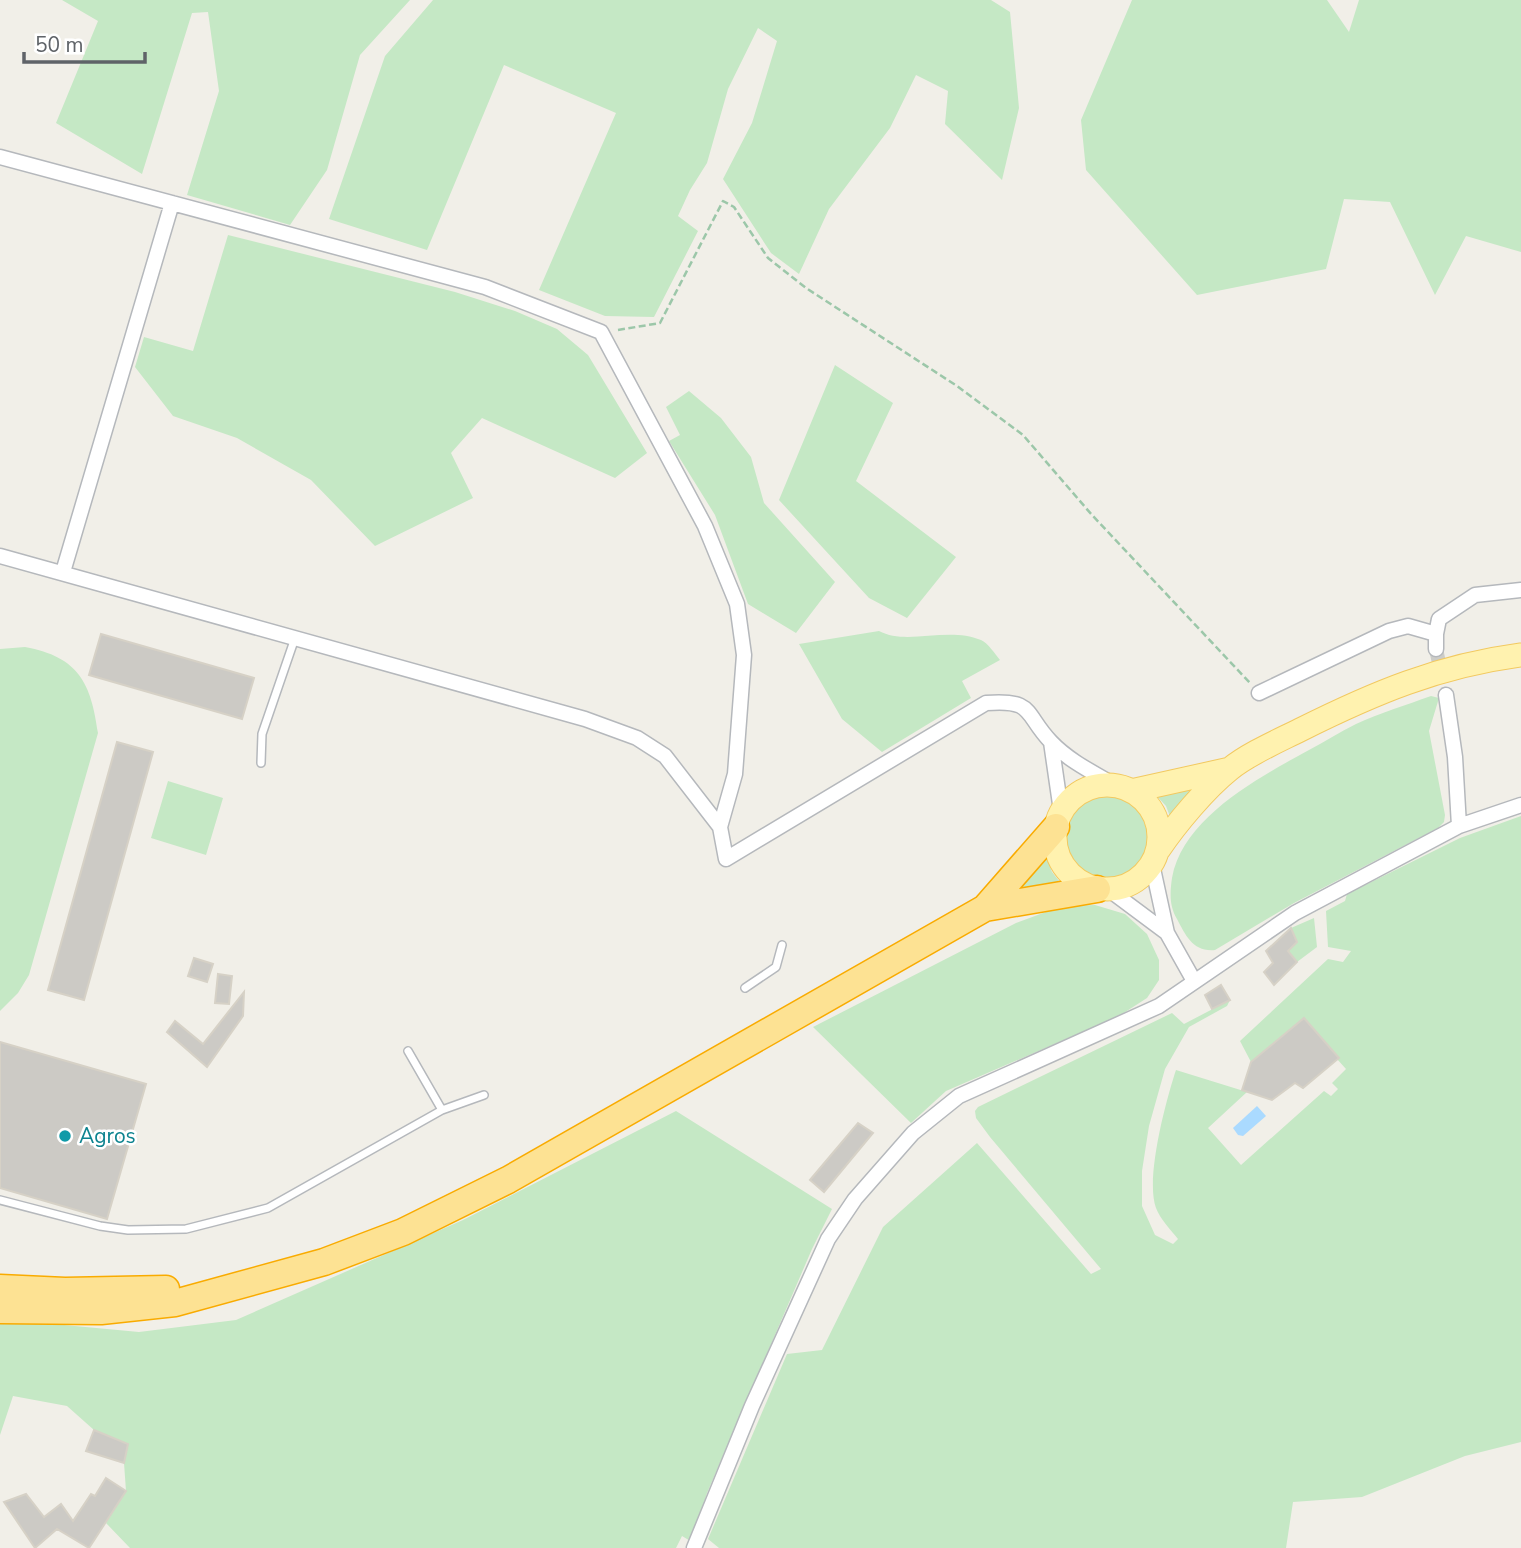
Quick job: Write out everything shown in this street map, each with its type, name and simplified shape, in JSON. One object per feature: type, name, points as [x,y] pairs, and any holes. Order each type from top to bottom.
[{"type":"highway","points":[[985,908],[1058,819]]},
{"type":"highway","points":[[0,1310],[62,1312],[143,1307],[195,1298],[259,1281],[365,1248],[403,1233],[472,1199],[985,908],[1102,889]]},
{"type":"highway","points":[[0,1288],[136,1290],[259,1281]]},
{"type":"main road","points":[[1230,769],[1124,788],[1101,786],[1085,790],[1071,799],[1058,819],[1055,844],[1060,859],[1078,881],[1102,889],[1130,883],[1155,856],[1171,831],[1230,769],[1286,737],[1390,688],[1463,665],[1521,655]]},
{"type":"main road","points":[[1124,788],[1145,802],[1154,814],[1160,838],[1155,856]]},
{"type":"street","points":[[0,157],[485,286],[601,332],[705,526],[737,604],[744,655],[734,774],[720,827],[726,859],[986,703],[1008,701],[1029,711],[1051,742],[1076,761],[1124,788]]},
{"type":"street","points":[[63,572],[172,203]]},
{"type":"street","points":[[0,556],[585,719],[636,738],[664,756],[720,827]]},
{"type":"street","points":[[1436,649],[1439,619],[1475,595],[1521,590]]},
{"type":"street","points":[[1259,693],[1389,631],[1408,626],[1436,634]]},
{"type":"street","points":[[1446,695],[1455,757],[1460,826]]},
{"type":"street","points":[[1051,742],[1058,819]]},
{"type":"street","points":[[696,1547],[752,1406],[828,1239],[855,1199],[913,1133],[959,1096],[1159,1006],[1295,913],[1460,826],[1521,805]]},
{"type":"street","points":[[1155,856],[1167,933],[1194,981]]},
{"type":"street","points":[[1102,889],[1167,933]]},
{"type":"lane","points":[[261,763],[262,734],[295,638]]},
{"type":"lane","points":[[745,988],[776,967],[782,945]]},
{"type":"lane","points":[[408,1051],[442,1110]]},
{"type":"lane","points":[[0,1200],[118,1229],[186,1229],[268,1208],[442,1110],[484,1095]]},
{"type":"path","points":[[601,332],[660,323],[723,201],[734,207],[768,258],[806,288],[957,386],[1023,435],[1092,515],[1259,693]]},
{"type":"green space","points":[[62,0],[410,0],[360,55],[327,170],[290,225],[187,195],[219,91],[208,12],[192,13],[142,174],[56,123],[98,21]]},
{"type":"green space","points":[[433,0],[991,0],[1010,12],[1019,108],[1002,180],[945,124],[948,91],[916,75],[890,128],[829,209],[799,274],[771,253],[723,179],[752,123],[777,41],[758,28],[728,89],[707,163],[678,216],[698,231],[654,317],[605,316],[539,290],[616,113],[504,65],[427,250],[329,219],[385,56]]},
{"type":"green space","points":[[1132,0],[1327,0],[1349,32],[1359,0],[1521,0],[1521,252],[1466,236],[1435,295],[1390,202],[1344,199],[1326,269],[1197,295],[1086,170],[1081,120]]},
{"type":"green space","points":[[228,235],[455,292],[515,311],[557,329],[588,355],[647,453],[615,478],[482,418],[451,453],[473,498],[375,546],[311,480],[237,438],[173,416],[135,367],[144,337],[193,351]]},
{"type":"green space","points":[[835,365],[893,403],[856,481],[956,557],[907,618],[869,598],[779,500]]},
{"type":"green space","points":[[689,391],[721,418],[751,457],[764,503],[835,582],[796,633],[748,604],[715,515],[669,441],[680,435],[666,407]]},
{"type":"green space","points":[[879,631],[902,637],[968,636],[984,641],[1000,660],[962,681],[971,698],[882,752],[842,719],[799,644]]},
{"type":"green space","points":[[25,647],[58,658],[70,665],[79,675],[91,700],[98,733],[29,975],[18,993],[0,1011],[0,649]]},
{"type":"green space","points":[[1431,696],[1439,698],[1429,731],[1445,815],[1444,822],[1438,828],[1294,903],[1215,950],[1201,948],[1191,942],[1174,914],[1171,883],[1179,856],[1191,836],[1207,818],[1247,786],[1344,730],[1374,716]]},
{"type":"green space","points":[[168,781],[223,798],[206,855],[151,838]]},
{"type":"green space","points":[[1205,781],[1172,822],[1166,806],[1153,792]]},
{"type":"green space","points":[[1106,796],[1122,799],[1135,808],[1144,821],[1147,837],[1144,853],[1135,866],[1122,875],[1106,878],[1090,875],[1077,866],[1068,853],[1065,837],[1068,821],[1077,808],[1090,799]]},
{"type":"green space","points":[[1521,816],[1521,1442],[1465,1456],[1362,1497],[1293,1502],[1286,1548],[719,1548],[708,1539],[787,1354],[822,1350],[883,1227],[977,1143],[1091,1274],[1101,1269],[990,1137],[976,1118],[975,1111],[978,1107],[1172,1013],[1184,1024],[1230,1000],[1227,1006],[1189,1027],[1165,1069],[1149,1126],[1142,1171],[1142,1206],[1155,1235],[1173,1244],[1178,1239],[1156,1208],[1153,1178],[1162,1119],[1176,1070],[1247,1092],[1208,1128],[1241,1165],[1324,1091],[1331,1096],[1338,1089],[1332,1083],[1346,1069],[1304,1019],[1251,1062],[1240,1041],[1328,959],[1343,962],[1351,951],[1328,947],[1326,911],[1345,901],[1347,894],[1460,838]]},
{"type":"green space","points":[[1045,854],[1052,872],[1063,886],[1006,903]]},
{"type":"green space","points":[[1095,905],[1125,914],[1147,934],[1159,960],[1159,980],[1147,998],[1119,1016],[946,1091],[911,1123],[813,1027],[1016,923],[1062,906]]},
{"type":"green space","points":[[1314,918],[1317,947],[1297,962],[1288,951],[1297,942],[1291,928]]},
{"type":"green space","points":[[676,1111],[832,1209],[812,1249],[707,1493],[692,1542],[682,1536],[676,1548],[130,1548],[106,1523],[126,1491],[124,1463],[128,1444],[94,1430],[67,1406],[13,1396],[0,1435],[0,1319],[139,1332],[236,1320],[463,1220]]},
{"type":"water","points":[[1257,1106],[1266,1116],[1243,1136],[1238,1135],[1233,1128]]},
{"type":"building","points":[[101,634],[254,678],[242,719],[89,675]]},
{"type":"building","points":[[117,742],[153,752],[84,1000],[48,990]]},
{"type":"building","points":[[1291,928],[1297,942],[1288,951],[1297,962],[1274,985],[1264,972],[1273,963],[1266,951]]},
{"type":"building","points":[[194,958],[213,964],[207,982],[188,976]]},
{"type":"building","points":[[218,974],[232,976],[229,1004],[215,1003]]},
{"type":"building","points":[[1221,985],[1230,1000],[1212,1009],[1205,995]]},
{"type":"building","points":[[244,992],[243,1016],[207,1067],[167,1032],[175,1021],[203,1044]]},
{"type":"building","points":[[1304,1018],[1339,1058],[1303,1088],[1295,1083],[1272,1100],[1242,1090],[1251,1062]]},
{"type":"building","name":"Agros","points":[[0,1042],[146,1084],[107,1219],[0,1188]]},
{"type":"building","points":[[858,1123],[873,1133],[824,1192],[810,1180]]},
{"type":"building","points":[[94,1430],[128,1444],[124,1463],[86,1451]]},
{"type":"building","points":[[106,1478],[126,1491],[89,1548],[57,1529],[35,1548],[4,1502],[26,1494],[44,1517],[61,1504],[73,1521],[91,1494],[95,1496]]},
{"type":"tunnel","points":[[1436,649],[1446,695]]},
{"type":"place","name":"Agros","points":[[65,1136]]}]
